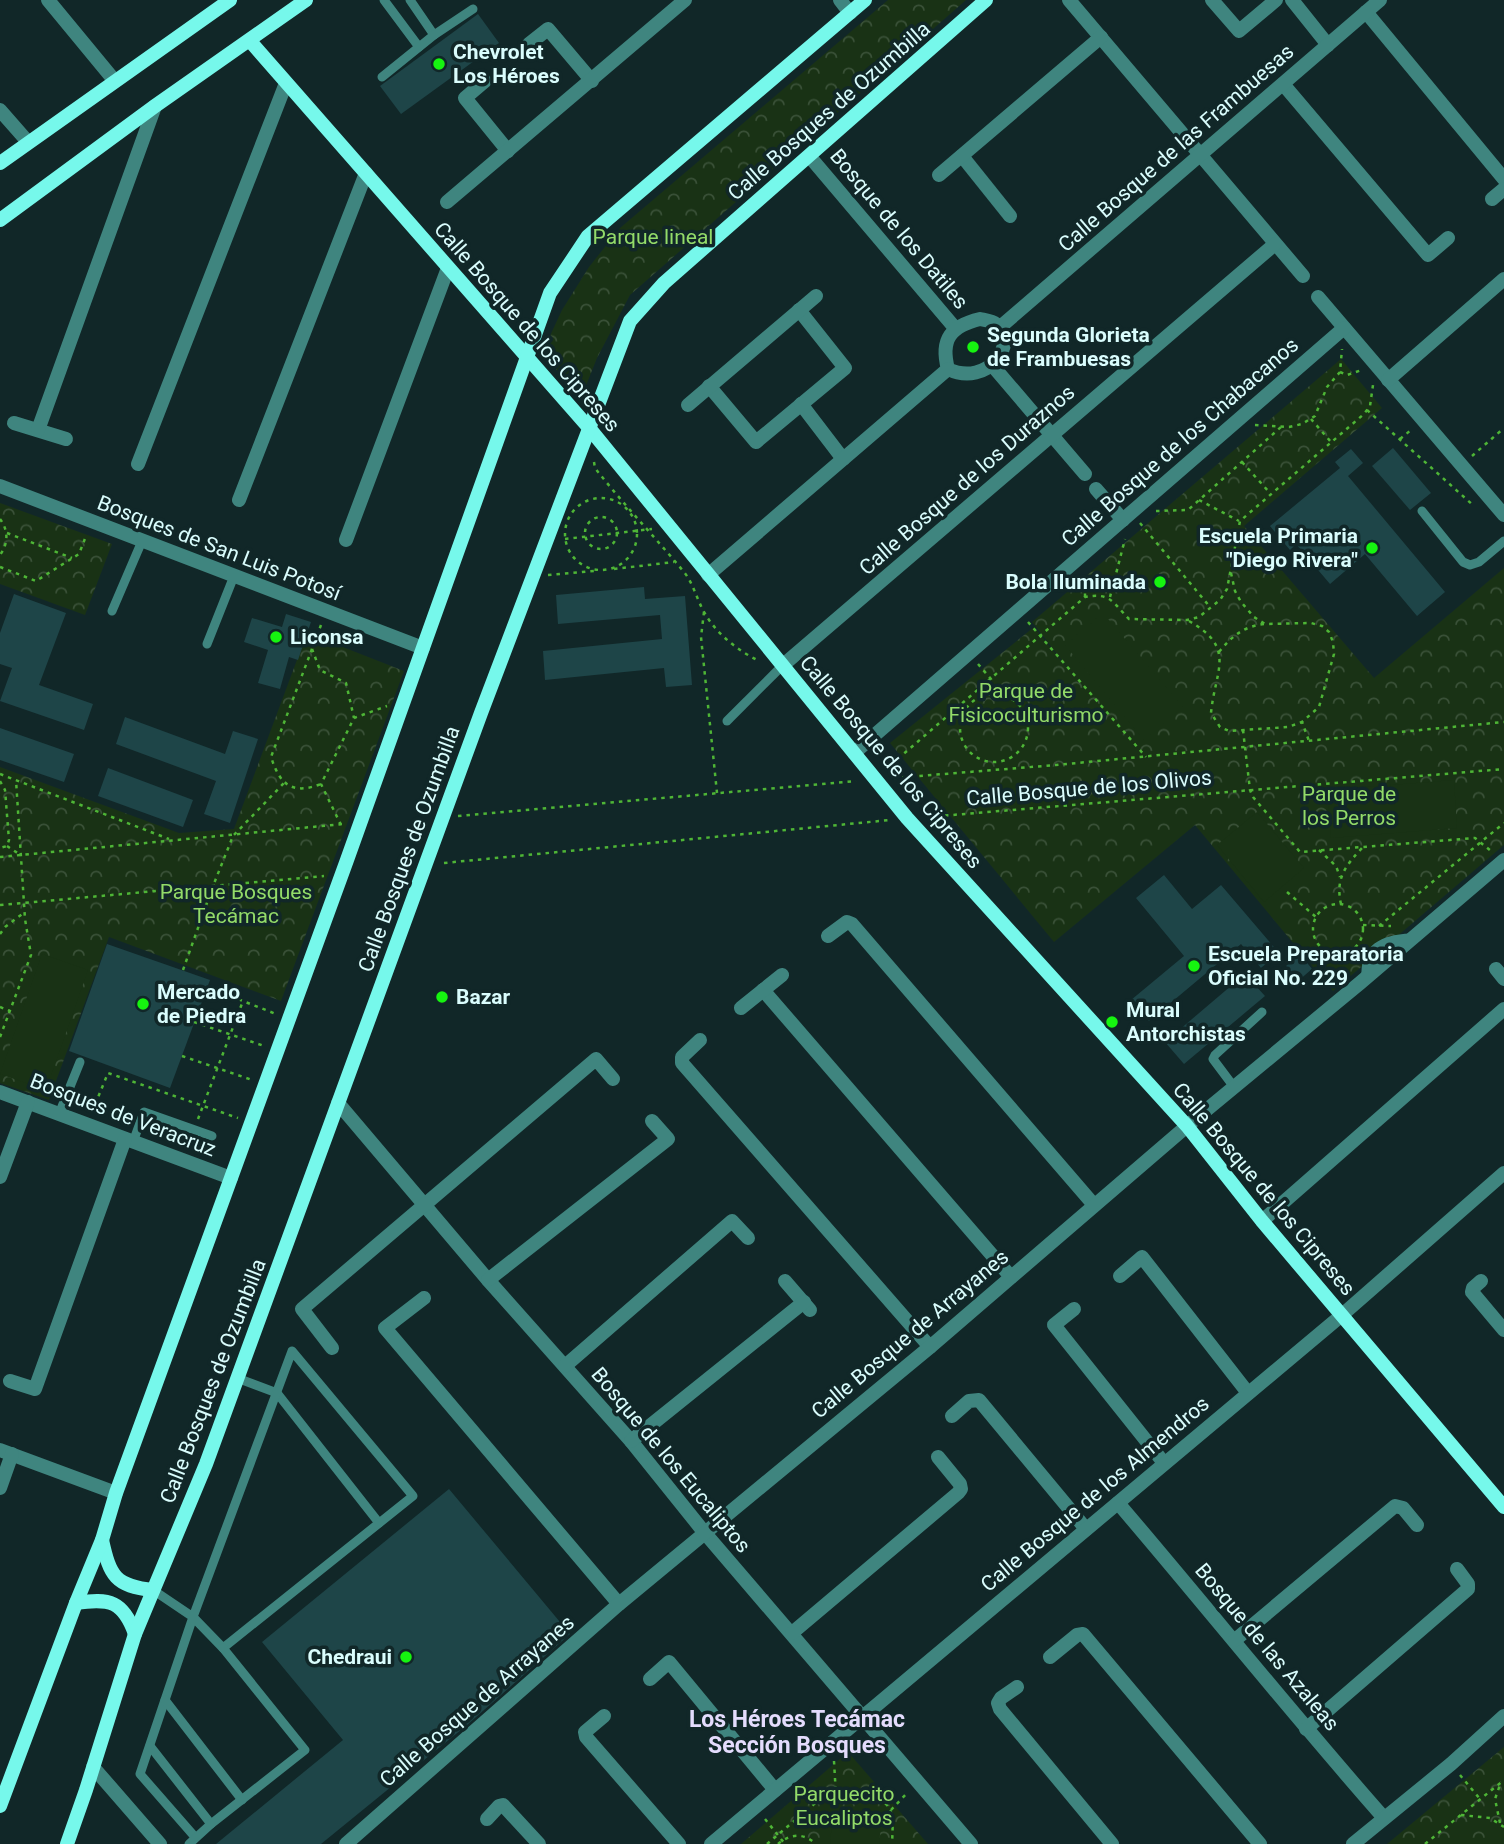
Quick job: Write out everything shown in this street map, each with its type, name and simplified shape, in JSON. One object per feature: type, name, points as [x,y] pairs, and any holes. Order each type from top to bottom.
[{"type":"main road","points":[[0,220],[306,0]]},
{"type":"main road","points":[[0,1806],[102,1540],[116,1493],[550,293],[588,236],[865,0]]},
{"type":"main road","name":"Calle Bosques de Ozumbilla","points":[[67,1844],[135,1634],[206,1464],[443,817],[630,321],[664,283],[986,0]]},
{"type":"main road","points":[[0,163],[225,1]]},
{"type":"main road","name":"Calle Bosque de los Cipreses","points":[[250,41],[590,429],[906,818],[1187,1126],[1262,1221],[1504,1507]]},
{"type":"main road","points":[[102,1540],[110,1570],[120,1582],[133,1588],[153,1590]]},
{"type":"main road","points":[[76,1604],[104,1601],[115,1605],[125,1612],[135,1634]]},
{"type":"street","points":[[48,0],[114,80]]},
{"type":"street","points":[[447,202],[685,0]]},
{"type":"street","points":[[840,0],[850,13]]},
{"type":"street","points":[[1069,0],[1303,276]]},
{"type":"street","points":[[1212,0],[1239,31],[1276,0]]},
{"type":"street","points":[[1292,0],[1328,45]]},
{"type":"street","name":"Calle Bosque de las Frambuesas","points":[[999,328],[1380,0]]},
{"type":"street","points":[[1366,12],[1504,179]]},
{"type":"street","points":[[529,44],[548,29],[592,81]]},
{"type":"street","points":[[939,175],[1101,37]]},
{"type":"street","points":[[485,81],[465,98],[508,151]]},
{"type":"street","points":[[138,464],[286,83]]},
{"type":"street","points":[[1283,84],[1428,255],[1448,238]]},
{"type":"street","points":[[38,430],[155,106]]},
{"type":"street","points":[[0,110],[28,142]]},
{"type":"street","points":[[962,156],[1010,216]]},
{"type":"street","name":"Bosque de los Datiles","points":[[810,157],[955,328]]},
{"type":"street","points":[[239,500],[366,173]]},
{"type":"street","points":[[1492,199],[1504,189]]},
{"type":"street","name":"Calle Bosque de los Duraznos","points":[[782,666],[1275,244]]},
{"type":"street","points":[[346,540],[448,268]]},
{"type":"street","points":[[1388,380],[1504,279]]},
{"type":"street","points":[[688,405],[816,296]]},
{"type":"street","points":[[1318,298],[1504,515]]},
{"type":"street","points":[[709,386],[756,442],[845,368],[799,310]]},
{"type":"street","points":[[980,319],[996,324],[1003,333],[1003,346],[998,359],[992,365],[972,374],[960,374],[948,369],[946,341],[955,328],[980,319]]},
{"type":"street","name":"Calle Bosque de los Chabacanos","points":[[854,753],[1344,328]]},
{"type":"street","points":[[992,365],[1085,474]]},
{"type":"street","points":[[708,575],[948,369]]},
{"type":"street","points":[[801,404],[844,459]]},
{"type":"street","points":[[14,423],[66,439]]},
{"type":"street","name":"Bosques de San Luis Potosí","points":[[0,486],[423,648]]},
{"type":"street","points":[[1097,489],[1127,516]]},
{"type":"street","name":"Calle Bosque de Arrayanes","points":[[346,1844],[619,1604],[930,1347],[1503,860]]},
{"type":"street","points":[[828,936],[842,924],[852,924],[1094,1205]]},
{"type":"street","points":[[741,1008],[782,975]]},
{"type":"street","points":[[763,990],[1011,1277]]},
{"type":"street","points":[[1262,1221],[1504,1009]]},
{"type":"street","points":[[700,1040],[682,1057],[682,1063],[930,1347]]},
{"type":"street","points":[[332,1348],[302,1309],[596,1059],[614,1079]]},
{"type":"street","name":"Bosques de Veracruz","points":[[0,1092],[231,1178]]},
{"type":"street","points":[[0,1177],[28,1102]]},
{"type":"street","name":"Bosque de los Eucaliptos","points":[[338,1103],[488,1280],[631,1441],[704,1532],[919,1780],[971,1844]]},
{"type":"street","points":[[488,1280],[668,1139],[652,1121]]},
{"type":"street","points":[[10,1381],[35,1389],[129,1140]]},
{"type":"street","name":"Calle Bosque de los Almendros","points":[[711,1844],[1342,1315],[1504,1174]]},
{"type":"street","points":[[565,1366],[732,1221],[736,1222],[748,1238]]},
{"type":"street","points":[[1119,1276],[1142,1258],[1248,1393]]},
{"type":"street","points":[[631,1441],[807,1306],[785,1281]]},
{"type":"street","points":[[1481,1281],[1472,1292],[1504,1329]]},
{"type":"street","points":[[424,1298],[385,1328],[619,1604]]},
{"type":"street","points":[[1074,1309],[1055,1325],[1164,1463]]},
{"type":"street","points":[[952,1416],[969,1401],[979,1400],[1086,1529]]},
{"type":"street","points":[[0,1488],[6,1452],[116,1493]]},
{"type":"street","points":[[792,1633],[958,1493],[960,1484],[938,1457]]},
{"type":"street","name":"Bosque de las Azaleas","points":[[1118,1503],[1235,1640],[1306,1729],[1384,1818]]},
{"type":"street","points":[[1235,1640],[1395,1506],[1403,1508],[1417,1525]]},
{"type":"street","points":[[1306,1729],[1468,1589],[1468,1584],[1457,1569]]},
{"type":"street","points":[[1050,1657],[1077,1635],[1083,1634],[1259,1844]]},
{"type":"street","points":[[650,1679],[669,1662],[775,1790]]},
{"type":"street","points":[[1017,1687],[1001,1698],[998,1703],[1000,1709],[1112,1844]]},
{"type":"street","points":[[604,1716],[585,1732],[586,1737],[679,1844]]},
{"type":"street","points":[[1353,1844],[1451,1764],[1504,1716]]},
{"type":"street","points":[[93,1767],[160,1844]]},
{"type":"street","points":[[487,1819],[503,1804],[538,1844]]},
{"type":"lane","points":[[384,0],[419,47]]},
{"type":"lane","points":[[410,0],[434,35]]},
{"type":"lane","points":[[382,77],[434,35],[474,9]]},
{"type":"lane","points":[[406,30],[422,18]]},
{"type":"lane","points":[[1422,511],[1463,562],[1470,565],[1479,562],[1504,541]]},
{"type":"lane","points":[[112,611],[142,541]]},
{"type":"lane","points":[[206,644],[234,576]]},
{"type":"lane","points":[[727,722],[782,666]]},
{"type":"lane","points":[[1234,1087],[1213,1059],[1262,1012]]},
{"type":"lane","points":[[60,1114],[80,1062]]},
{"type":"lane","points":[[129,1140],[144,1112],[212,1136]]},
{"type":"lane","points":[[153,1590],[193,1617],[223,1648],[306,1750],[192,1841],[140,1774],[193,1617],[292,1351],[414,1496],[223,1648]]},
{"type":"lane","points":[[237,1378],[277,1393],[379,1523]]},
{"type":"lane","points":[[165,1700],[242,1800]]},
{"type":"lane","points":[[150,1746],[211,1824]]},
{"type":"path","points":[[1234,424],[1302,424],[1315,416],[1327,387],[1340,372],[1344,328]]},
{"type":"path","points":[[875,779],[1085,597],[1098,594],[1110,598],[1129,620],[1187,620],[1199,617],[1220,600],[1227,589],[1240,521],[1367,410],[1376,366],[1347,375],[1340,372]]},
{"type":"path","points":[[1367,410],[1483,513]]},
{"type":"path","points":[[1311,419],[1331,442]]},
{"type":"path","points":[[1127,516],[1188,510],[1281,426]]},
{"type":"path","points":[[1461,465],[1504,428]]},
{"type":"path","points":[[593,455],[595,468],[628,510],[686,574],[704,612],[719,633],[741,652],[763,664],[782,666]]},
{"type":"path","points":[[1242,462],[1270,494]]},
{"type":"path","points":[[597,498],[609,499],[628,510],[637,530],[633,552],[616,567],[606,570],[593,569],[582,564],[572,556],[566,539],[568,520],[575,510],[585,502],[597,498]]},
{"type":"path","points":[[1199,500],[1240,521]]},
{"type":"path","points":[[1110,598],[1127,516]]},
{"type":"path","points":[[1127,516],[1210,607]]},
{"type":"path","points":[[597,517],[612,521],[616,533],[611,545],[601,549],[591,545],[585,537],[588,524],[597,517]]},
{"type":"path","points":[[0,519],[6,533],[6,542],[0,555]]},
{"type":"path","points":[[0,567],[36,582],[79,554],[92,522]]},
{"type":"path","points":[[548,541],[670,527]]},
{"type":"path","points":[[6,533],[73,558]]},
{"type":"path","points":[[1085,597],[1086,552]]},
{"type":"path","points":[[534,576],[696,559]]},
{"type":"path","points":[[1231,570],[1235,590],[1241,602],[1254,617],[1265,624]]},
{"type":"path","points":[[312,649],[320,670],[345,683],[354,718],[321,784],[308,789],[295,789],[284,783],[271,757],[326,611]]},
{"type":"path","points":[[1018,611],[1146,757]]},
{"type":"path","points":[[704,612],[701,637],[717,793]]},
{"type":"path","points":[[1187,620],[1202,629],[1219,652],[1220,662],[1211,713],[1220,727],[1228,731],[1288,727],[1301,722],[1320,706],[1334,654],[1329,632],[1322,626],[1311,623],[1251,625],[1240,631],[1219,652]]},
{"type":"path","points":[[969,654],[991,679],[994,694]]},
{"type":"path","points":[[994,694],[1016,701],[1024,710],[1028,721],[1025,744],[1018,753],[1008,760],[996,762],[985,761],[968,750],[962,741],[960,730],[966,710],[973,702],[982,696],[994,694]]},
{"type":"path","points":[[354,718],[404,700]]},
{"type":"path","points":[[1301,722],[1309,741]]},
{"type":"path","name":"Calle Bosque de los Olivos","points":[[443,817],[1146,757],[1504,722]]},
{"type":"path","points":[[1243,730],[1253,797],[1300,852],[1475,838],[1503,860]]},
{"type":"path","points":[[996,762],[996,770]]},
{"type":"path","name":"Calle Bosque de los Olivos","points":[[426,864],[906,818],[1504,769]]},
{"type":"path","points":[[0,774],[172,840]]},
{"type":"path","points":[[0,1037],[31,955],[25,912],[16,780]]},
{"type":"path","points":[[0,781],[5,790],[9,840],[7,846]]},
{"type":"path","points":[[183,970],[233,836],[284,783]]},
{"type":"path","points":[[321,784],[351,847]]},
{"type":"path","points":[[0,857],[360,822]]},
{"type":"path","points":[[1379,926],[1504,823]]},
{"type":"path","points":[[0,848],[7,846],[21,855]]},
{"type":"path","points":[[1341,904],[1338,892],[1340,877],[1363,847]]},
{"type":"path","points":[[1319,850],[1336,866],[1340,877]]},
{"type":"path","points":[[0,905],[342,874]]},
{"type":"path","points":[[1287,892],[1317,917]]},
{"type":"path","points":[[1341,904],[1356,911],[1363,925],[1361,941],[1349,952],[1332,954],[1318,945],[1313,929],[1317,917],[1325,908],[1341,904]]},
{"type":"path","points":[[0,934],[25,912]]},
{"type":"path","points":[[207,987],[289,1019]]},
{"type":"path","points":[[194,1130],[243,1001]]},
{"type":"path","points":[[0,1007],[10,1011]]},
{"type":"path","points":[[194,1022],[277,1051]]},
{"type":"path","points":[[182,1056],[265,1085]]},
{"type":"path","points":[[87,1124],[108,1073],[251,1122]]},
{"type":"path","points":[[834,1741],[836,1796]]},
{"type":"path","points":[[1451,1764],[1480,1799]]},
{"type":"path","points":[[891,1810],[919,1780]]},
{"type":"path","points":[[1425,1844],[1502,1781]]},
{"type":"path","points":[[1502,1781],[1495,1799],[1502,1826]]},
{"type":"path","points":[[766,1844],[820,1799],[836,1796],[876,1798],[885,1802],[891,1810],[893,1820],[892,1844]]},
{"type":"path","points":[[755,1807],[783,1842]]},
{"type":"path","points":[[1461,1815],[1490,1818],[1502,1826]]},
{"type":"path","points":[[778,1844],[792,1836],[800,1835],[816,1844]]},
{"type":"green space","name":"Parque lineal","points":[[888,0],[966,0],[630,295],[597,358],[581,398],[542,353],[562,310],[589,267],[620,228]]},
{"type":"green space","name":"Parque de los Perros","points":[[1341,359],[1382,408],[1244,526],[1374,678],[1504,568],[1504,845],[1333,991],[1195,825],[1054,942],[890,743],[1034,627],[1078,681],[1032,622]]},
{"type":"green space","points":[[0,503],[112,544],[85,615],[0,584]]},
{"type":"green space","points":[[1103,613],[1183,707],[1144,740],[1065,645]]},
{"type":"green space","name":"Parque Bosques Tecámac","points":[[307,633],[404,671],[281,1001],[109,937],[49,1100],[0,1083],[0,767],[179,833],[234,829]]},
{"type":"green space","points":[[1454,780],[1457,828],[1331,838],[1327,790]]},
{"type":"green space","points":[[1257,812],[1304,868],[1264,902],[1217,845]]},
{"type":"green space","points":[[42,954],[88,970],[46,1090],[0,1074]]},
{"type":"green space","points":[[1504,1747],[1504,1844],[1387,1844]]},
{"type":"green space","name":"Parquecito Eucaliptos","points":[[848,1752],[928,1844],[741,1844]]},
{"type":"green space","points":[[833,1811],[882,1816],[879,1844],[830,1844]]},
{"type":"building","name":"Chevrolet Los Héroes","points":[[478,14],[499,43],[401,114],[380,86]]},
{"type":"building","points":[[1393,448],[1431,493],[1410,510],[1372,466]]},
{"type":"building","points":[[1351,449],[1363,463],[1348,476],[1445,592],[1417,616],[1365,554],[1330,584],[1296,544],[1290,550],[1270,526],[1340,468],[1335,462]]},
{"type":"building","points":[[644,587],[645,599],[685,596],[692,685],[666,687],[664,668],[545,680],[543,651],[662,639],[660,615],[558,624],[556,595]]},
{"type":"building","points":[[14,594],[66,613],[39,685],[93,704],[84,730],[0,701],[12,668],[0,664],[0,633]]},
{"type":"building","name":"Liconsa","points":[[286,614],[311,622],[298,660],[289,657],[280,689],[258,683],[268,650],[244,642],[252,618],[282,627]]},
{"type":"building","points":[[125,717],[225,754],[233,731],[258,739],[230,823],[204,814],[216,781],[116,744]]},
{"type":"building","points":[[0,728],[74,754],[64,782],[0,760]]},
{"type":"building","points":[[108,768],[193,800],[183,827],[98,796]]},
{"type":"building","points":[[1164,875],[1192,909],[1221,885],[1279,953],[1261,968],[1241,944],[1149,1021],[1131,1000],[1184,956],[1136,898]]},
{"type":"building","name":"Mercado de Piedra","points":[[107,944],[210,980],[170,1088],[69,1051]]},
{"type":"building","points":[[1300,954],[1312,969],[1298,981],[1286,966]]},
{"type":"building","points":[[1245,974],[1265,996],[1184,1064],[1165,1042]]},
{"type":"building","points":[[449,1489],[570,1634],[467,1725],[321,1844],[216,1844],[343,1740],[262,1642]]},
{"type":"place","name":"Chevrolet Los Héroes","points":[[439,64]]},
{"type":"place","name":"Segunda Glorieta de Frambuesas","points":[[973,347]]},
{"type":"place","name":"Escuela Primaria \"Diego Rivera\"","points":[[1372,548]]},
{"type":"place","name":"Bola Iluminada","points":[[1160,582]]},
{"type":"place","name":"Liconsa","points":[[276,637]]},
{"type":"place","name":"Escuela Preparatoria Oficial No. 229","points":[[1194,966]]},
{"type":"place","name":"Bazar","points":[[442,997]]},
{"type":"place","name":"Mercado de Piedra","points":[[143,1004]]},
{"type":"place","name":"Mural Antorchistas","points":[[1112,1022]]},
{"type":"place","name":"Chedraui","points":[[406,1657]]},
{"type":"district","name":"Los Héroes Tecámac Sección Bosques","points":[[797,1732]]},
{"type":"park label","name":"Parque de Fisicoculturismo","points":[[1026,703]]}]
